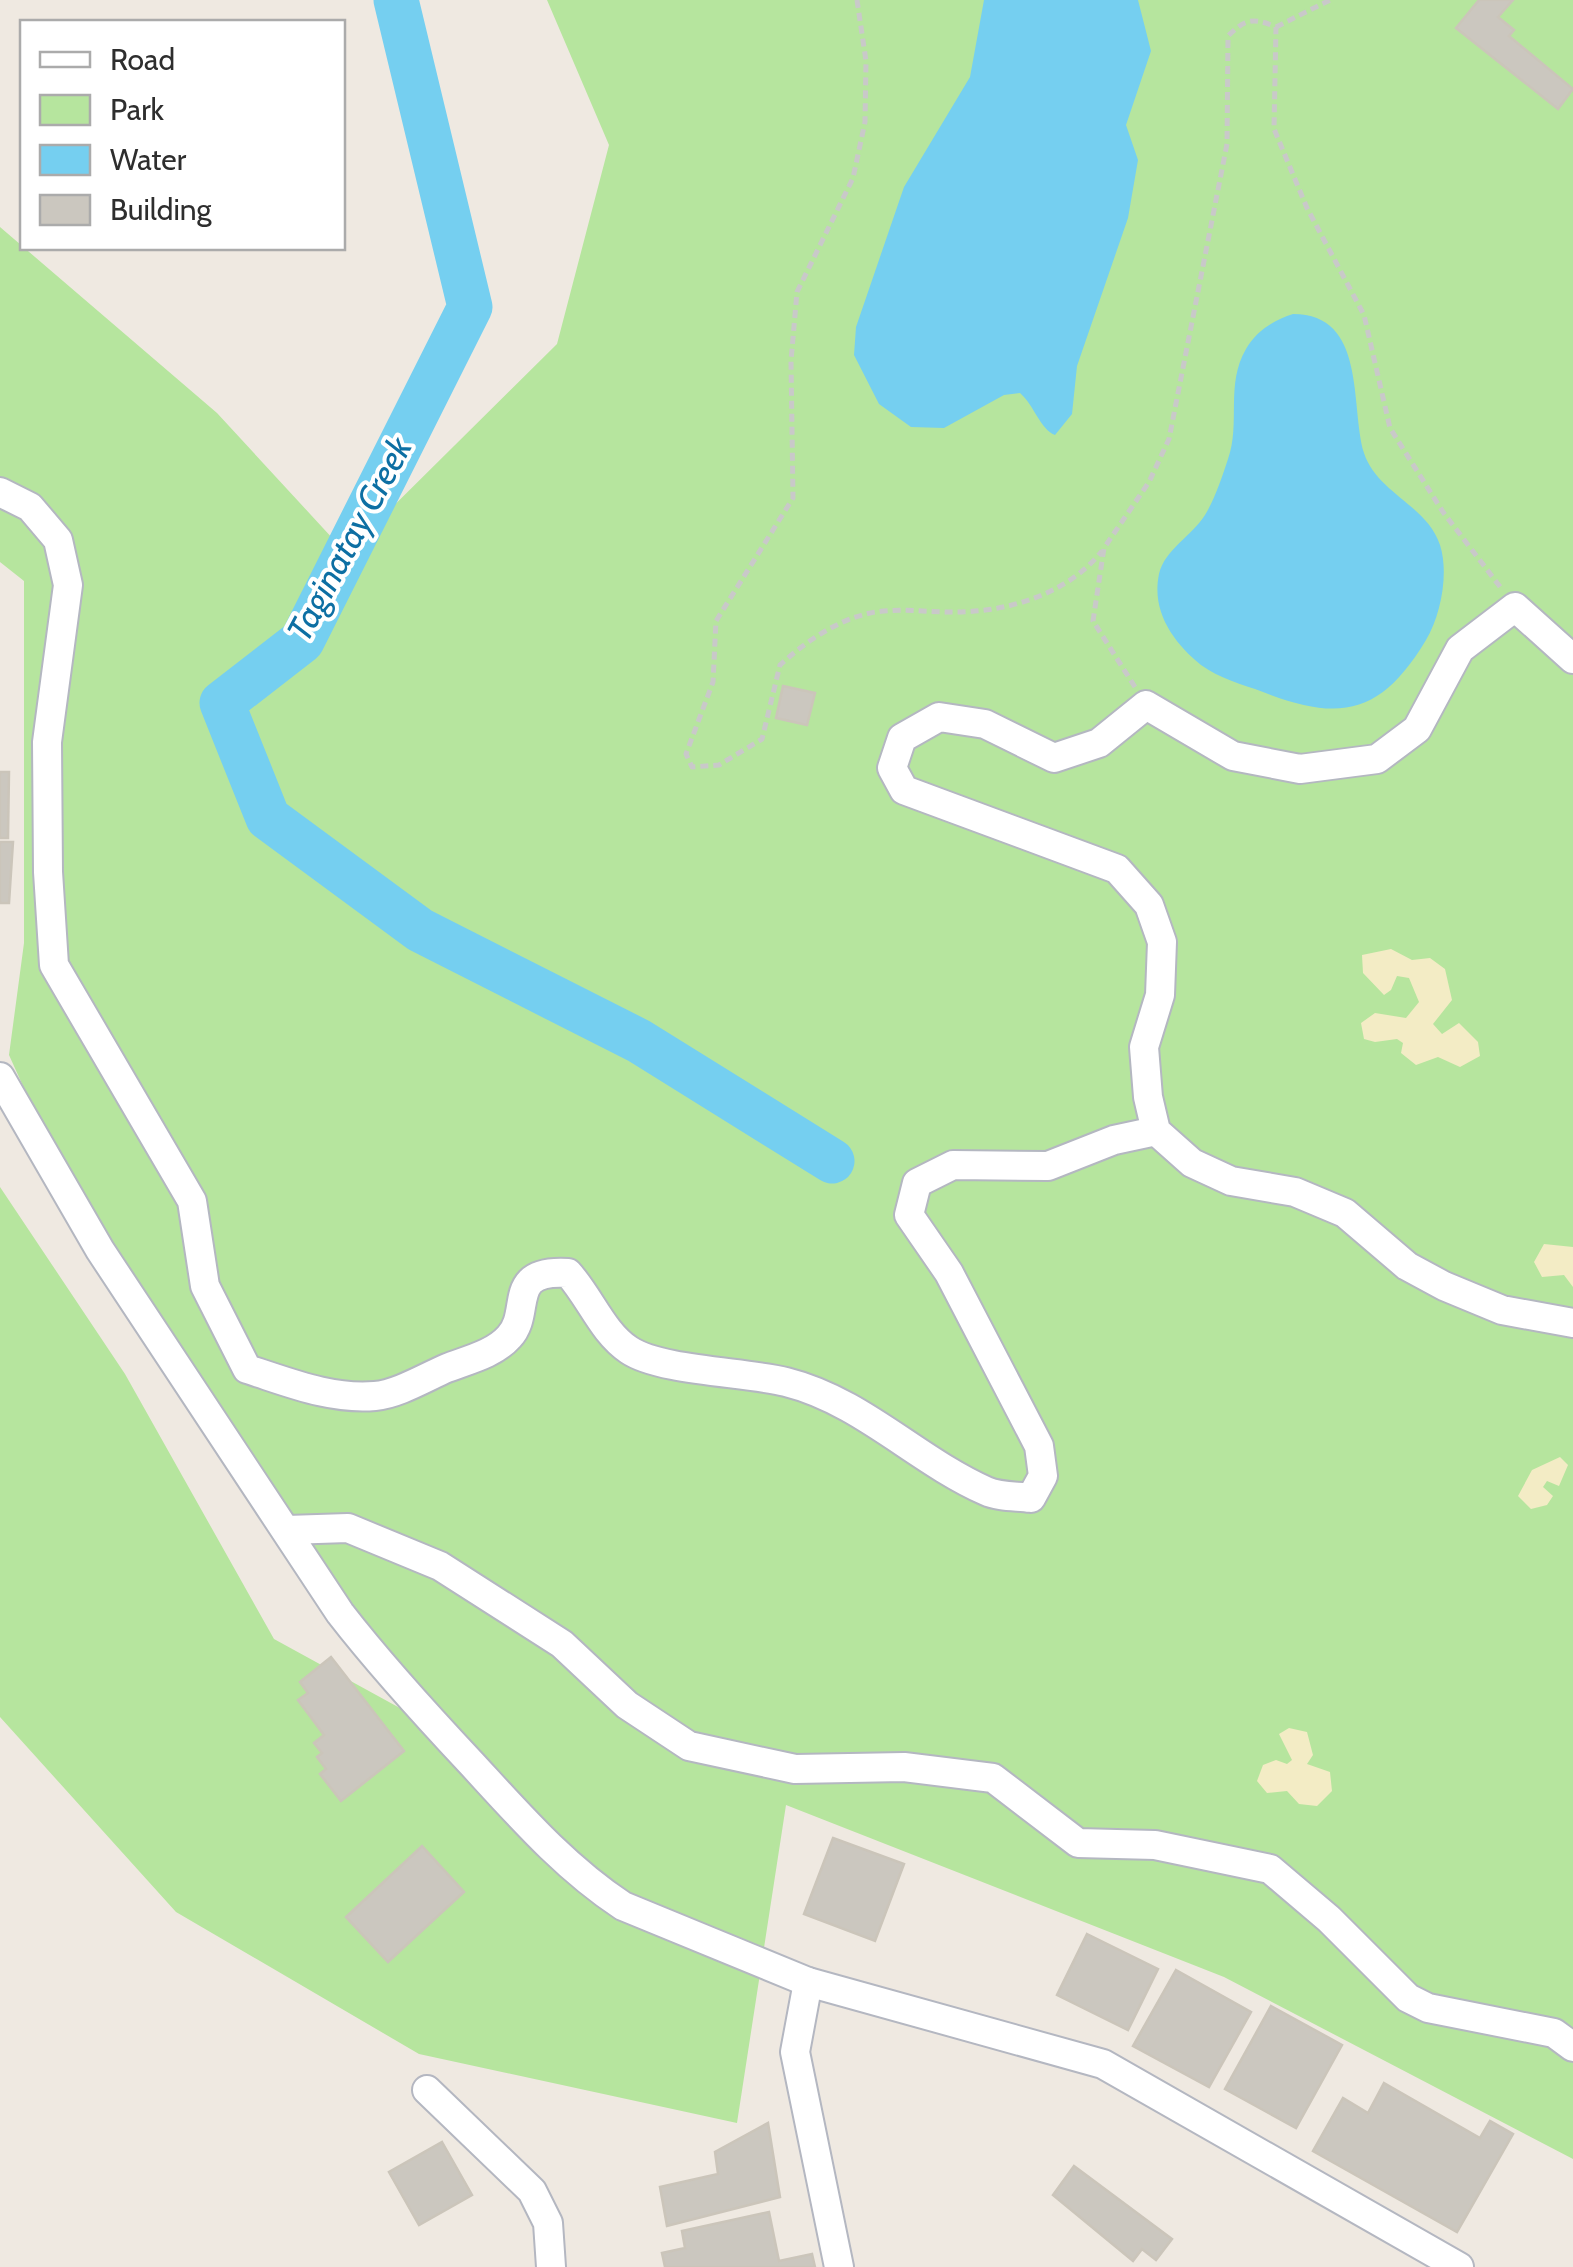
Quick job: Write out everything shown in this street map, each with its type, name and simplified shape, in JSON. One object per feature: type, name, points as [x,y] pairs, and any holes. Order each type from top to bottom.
[{"type":"street","points":[[0,492],[30,507],[58,540],[68,586],[47,742],[48,872],[54,965],[192,1201],[205,1286],[247,1369],[322,1393],[378,1396],[492,1351],[512,1334],[520,1298],[530,1282],[547,1272],[568,1273],[589,1296],[606,1328],[631,1352],[699,1369],[787,1382],[848,1406],[988,1492],[1032,1498],[1043,1476],[1039,1446],[949,1273],[909,1215],[918,1184],[953,1165],[1048,1166],[1114,1140],[1156,1132]]},
{"type":"street","points":[[1573,659],[1515,606],[1460,649],[1416,728],[1377,760],[1300,769],[1233,756],[1146,705],[1099,743],[1054,758],[986,724],[939,717],[902,738],[892,768],[904,790],[1117,869],[1149,904],[1162,942],[1160,995],[1144,1046],[1148,1097],[1156,1132],[1192,1163],[1232,1180],[1294,1192],[1345,1213],[1407,1266],[1444,1286],[1502,1310],[1573,1323]]},
{"type":"street","points":[[0,1078],[100,1250],[340,1613],[380,1664],[562,1860],[623,1906],[808,1982],[1103,2064],[1459,2267]]},
{"type":"street","points":[[287,1530],[348,1528],[440,1566],[562,1644],[627,1705],[688,1746],[796,1769],[904,1767],[992,1778],[1078,1843],[1155,1845],[1270,1869],[1328,1919],[1408,1998],[1428,2008],[1554,2033],[1573,2047]]},
{"type":"street","points":[[808,1982],[794,2052],[839,2267]]},
{"type":"street","points":[[427,2090],[532,2191],[548,2223],[551,2267]]},
{"type":"path","points":[[858,0],[866,61],[865,122],[853,178],[798,292],[791,360],[793,498],[716,620],[713,682],[686,754],[692,767],[719,765],[762,739],[780,665],[847,620],[886,611],[952,612],[1014,606],[1087,569],[1104,548],[1149,482],[1169,440],[1228,144],[1228,36],[1244,21],[1258,19],[1276,27]]},
{"type":"path","points":[[1276,27],[1330,0]]},
{"type":"path","points":[[1276,27],[1274,129],[1307,208],[1364,315],[1390,428],[1442,512],[1515,606]]},
{"type":"path","points":[[1104,548],[1093,622],[1146,705]]},
{"type":"green space","points":[[547,0],[1573,0],[1573,2159],[1224,1977],[786,1805],[737,2123],[419,2054],[176,1912],[0,1717],[0,1187],[125,1374],[274,1639],[440,1730],[268,1495],[106,1243],[46,1137],[9,1055],[24,943],[24,581],[0,562],[0,227],[20,244],[20,250],[27,250],[217,413],[346,553],[557,344],[609,145]]},
{"type":"sand","points":[[1391,949],[1412,960],[1430,958],[1445,969],[1452,1000],[1433,1024],[1442,1034],[1459,1023],[1478,1042],[1480,1056],[1460,1067],[1438,1057],[1416,1065],[1401,1053],[1403,1043],[1397,1039],[1364,1039],[1361,1023],[1375,1013],[1406,1018],[1419,1002],[1409,978],[1397,976],[1384,995],[1363,973],[1362,955]]},
{"type":"sand","points":[[1544,1244],[1573,1247],[1573,1287],[1564,1275],[1542,1277],[1534,1262]]},
{"type":"sand","points":[[1560,1457],[1568,1465],[1559,1486],[1547,1481],[1543,1487],[1553,1496],[1547,1505],[1531,1509],[1518,1496],[1532,1470]]},
{"type":"sand","points":[[1289,1728],[1307,1732],[1313,1755],[1307,1764],[1330,1772],[1332,1791],[1317,1806],[1299,1804],[1287,1791],[1267,1793],[1257,1781],[1263,1765],[1276,1760],[1287,1764],[1292,1760],[1279,1734]]},
{"type":"water","points":[[984,0],[1138,0],[1151,51],[1126,125],[1138,160],[1128,218],[1077,366],[1072,414],[1055,435],[1045,428],[1020,393],[1004,395],[944,428],[911,427],[879,404],[854,355],[856,327],[904,187],[970,77]]},
{"type":"water","points":[[1293,314],[1317,318],[1333,329],[1344,346],[1370,467],[1434,531],[1443,556],[1442,594],[1436,619],[1410,664],[1376,697],[1338,708],[1291,702],[1208,670],[1174,637],[1158,601],[1162,565],[1205,515],[1223,473],[1232,445],[1236,376],[1246,349],[1266,327]]},
{"type":"building","points":[[1479,0],[1513,0],[1498,17],[1514,30],[1509,36],[1573,89],[1558,109],[1456,28]]},
{"type":"building","points":[[783,686],[815,693],[807,725],[776,718]]},
{"type":"building","points":[[0,772],[9,772],[8,838],[0,838]]},
{"type":"building","points":[[0,842],[13,842],[9,903],[0,903]]},
{"type":"building","points":[[331,1657],[404,1751],[341,1801],[320,1774],[326,1769],[317,1757],[322,1753],[314,1743],[324,1735],[298,1700],[308,1693],[300,1682]]},
{"type":"building","points":[[833,1838],[904,1864],[875,1941],[804,1914]]},
{"type":"building","points":[[422,1846],[464,1892],[388,1962],[346,1917]]},
{"type":"building","points":[[1087,1934],[1158,1969],[1128,2030],[1057,1995]]},
{"type":"building","points":[[1176,1970],[1251,2012],[1209,2087],[1133,2046]]},
{"type":"building","points":[[1271,2006],[1342,2045],[1296,2128],[1225,2089]]},
{"type":"building","points":[[1384,2083],[1480,2138],[1490,2121],[1513,2134],[1457,2232],[1313,2151],[1343,2098],[1368,2113]]},
{"type":"building","points":[[768,2123],[780,2197],[667,2226],[660,2187],[718,2174],[715,2152]]},
{"type":"building","points":[[442,2142],[472,2195],[419,2225],[389,2172]]},
{"type":"building","points":[[1074,2166],[1172,2239],[1156,2260],[1142,2249],[1133,2261],[1053,2195]]},
{"type":"building","points":[[769,2212],[779,2261],[812,2254],[815,2267],[665,2267],[662,2253],[685,2248],[682,2231]]},
{"type":"waterway","name":"Taginatay Creek","points":[[396,0],[470,307],[302,641],[222,703],[268,818],[420,930],[639,1041],[832,1161]]}]
